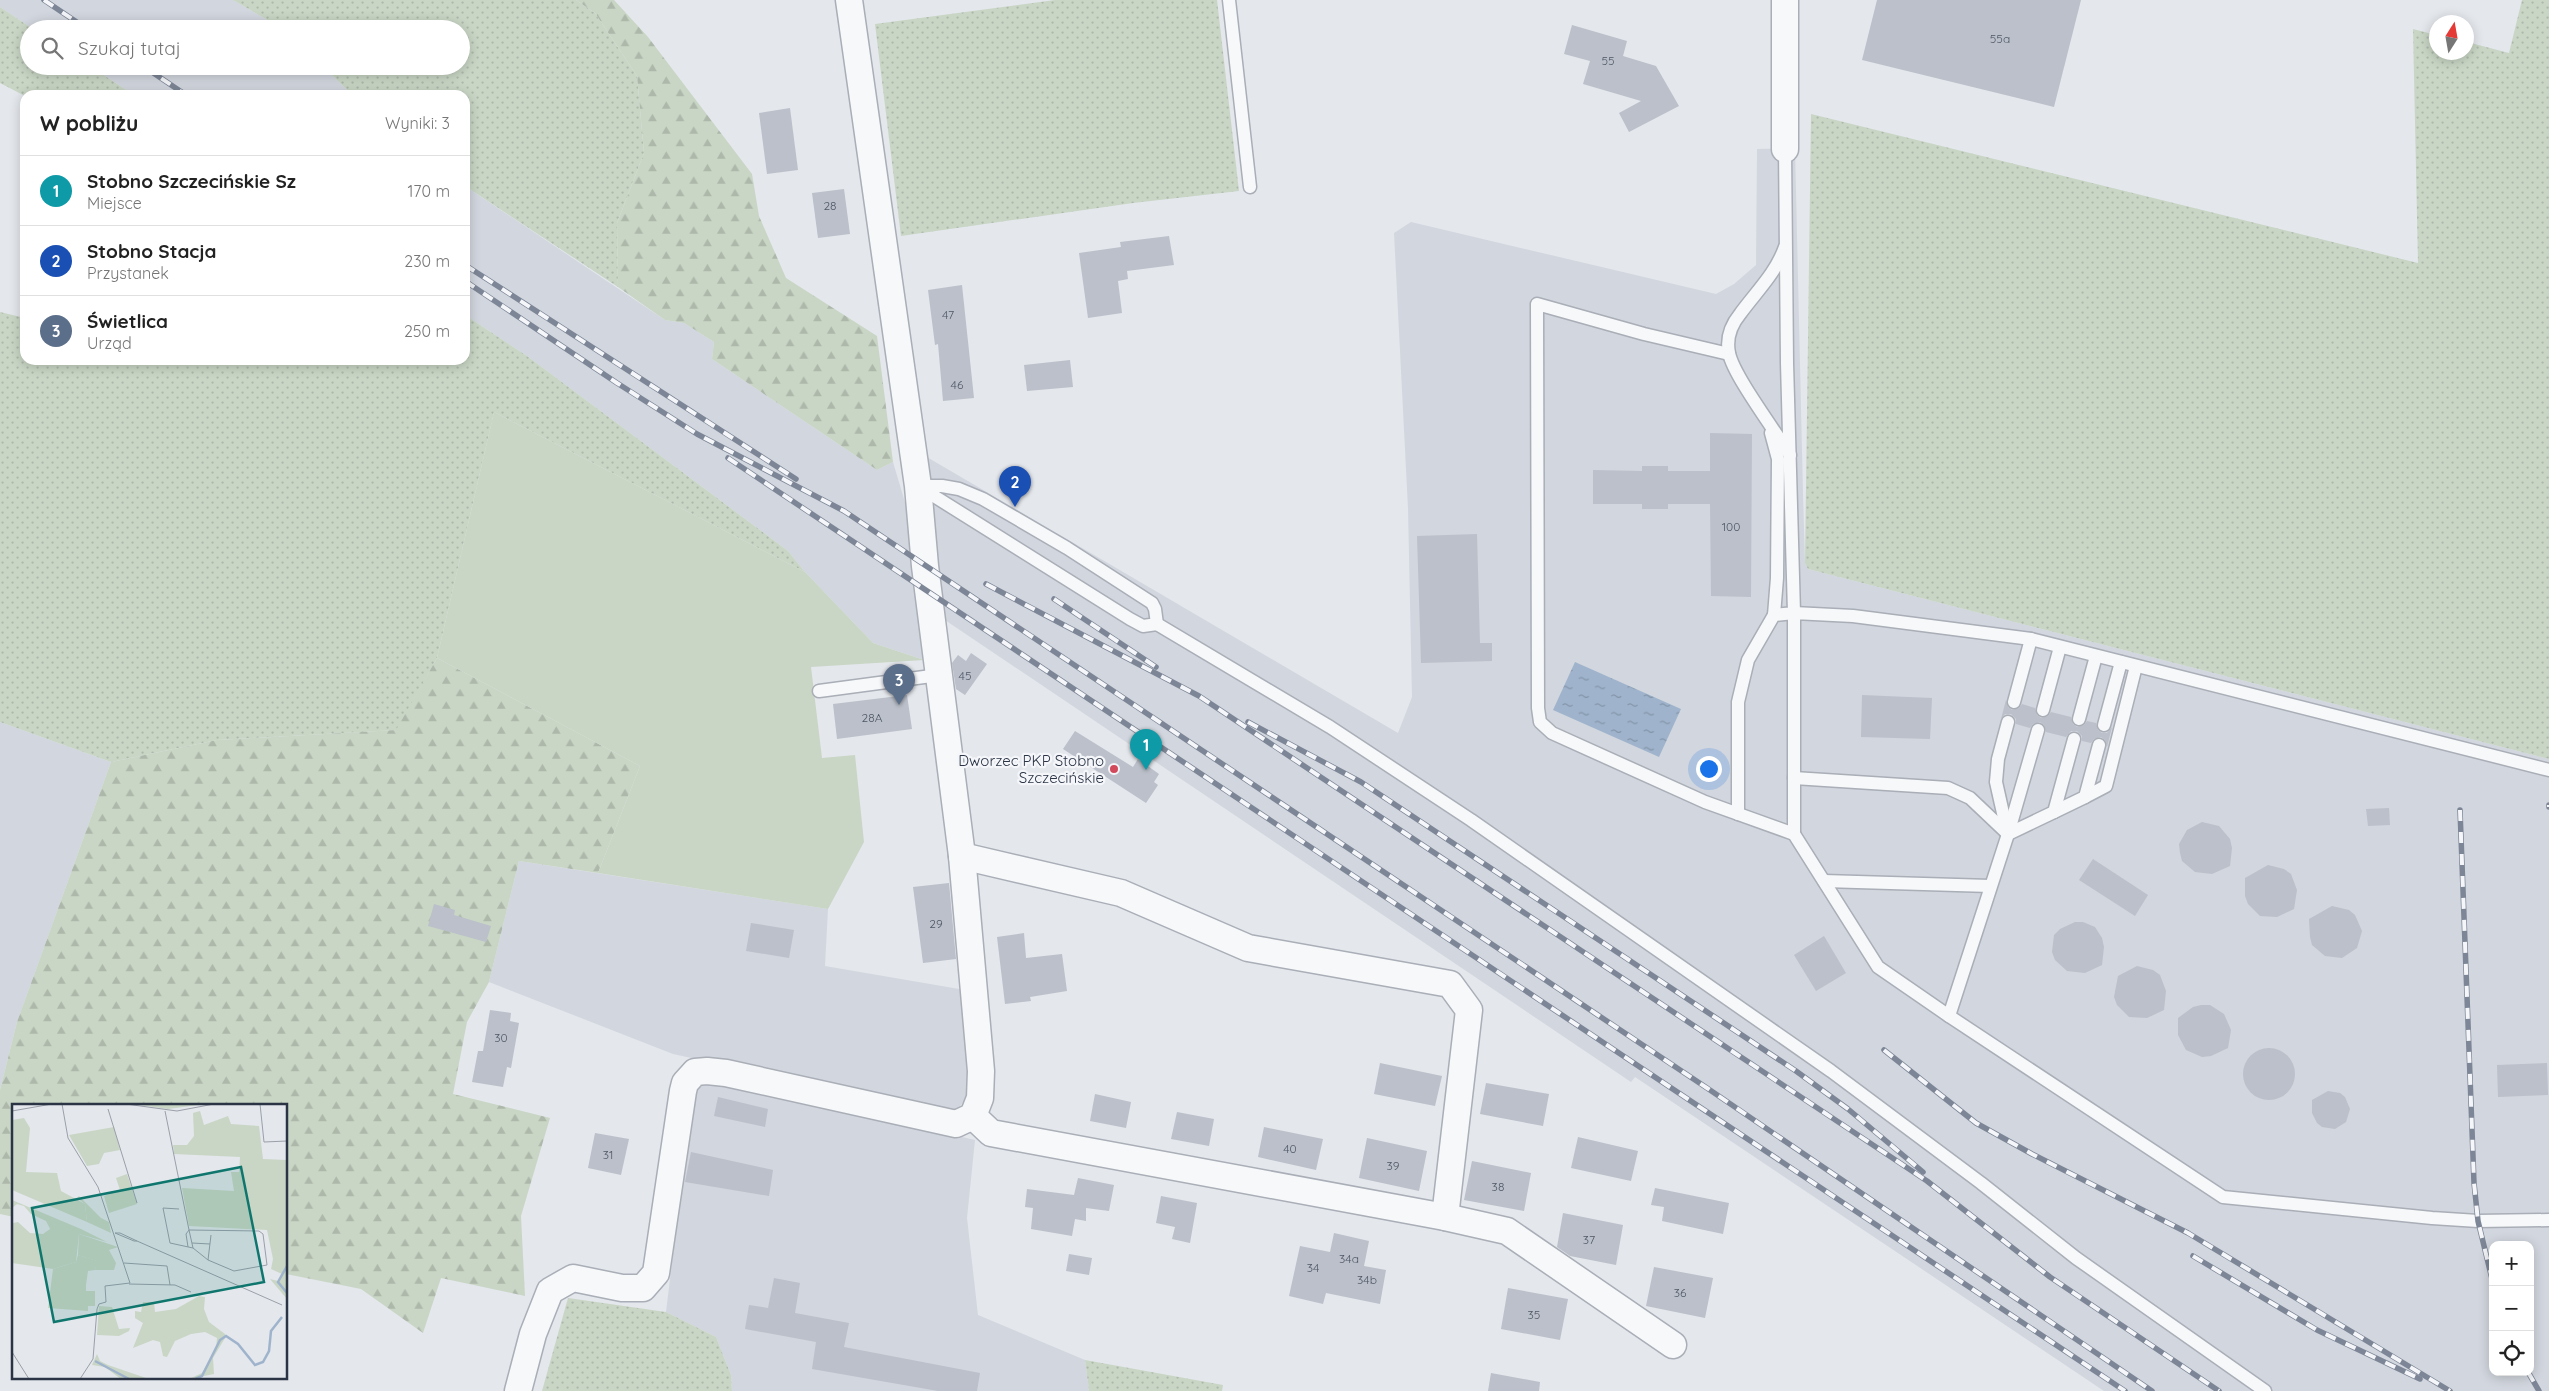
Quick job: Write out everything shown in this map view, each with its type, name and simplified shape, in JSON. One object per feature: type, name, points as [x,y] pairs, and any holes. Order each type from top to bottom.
[{"type":"street","points":[[518,1391],[533,1334],[550,1291],[573,1278],[622,1288],[643,1288],[656,1273],[683,1091],[686,1083],[695,1072],[726,1073],[956,1124],[973,1116],[980,1098],[981,1071],[962,856],[918,486],[849,0]]},
{"type":"street","points":[[1784,0],[1785,149]]},
{"type":"street","points":[[962,856],[1121,893],[1248,948],[1450,984],[1470,1010],[1445,1217]]},
{"type":"street","points":[[973,1116],[991,1133],[1445,1217],[1507,1231],[1673,1345]]},
{"type":"lane","points":[[1229,0],[1250,187]]},
{"type":"lane","points":[[1785,149],[1794,613],[1794,834],[1878,967],[1948,1016],[2223,1197],[2432,1218],[2478,1221],[2549,1220]]},
{"type":"lane","points":[[1787,238],[1777,265],[1733,323],[1728,339],[1729,354],[1739,377],[1791,456]]},
{"type":"lane","points":[[1729,354],[1653,336],[1537,304],[1538,708],[1540,722],[1552,732],[1705,802],[1794,834]]},
{"type":"lane","points":[[1738,814],[1738,702],[1748,660],[1774,615],[1777,578],[1778,459],[1763,412]]},
{"type":"lane","points":[[918,486],[1130,619],[1143,626],[1157,624],[1330,727],[1479,826],[1831,1071],[1981,1182],[2076,1258],[2265,1391]]},
{"type":"lane","points":[[918,486],[942,486],[959,489],[984,498],[1067,548],[1152,603],[1155,609],[1157,624]]},
{"type":"lane","points":[[1774,615],[1794,613],[1853,616],[2031,639],[2549,770]]},
{"type":"lane","points":[[2014,702],[2031,639]]},
{"type":"lane","points":[[2043,710],[2060,647]]},
{"type":"lane","points":[[2079,719],[2096,656]]},
{"type":"lane","points":[[2104,725],[2121,662]]},
{"type":"lane","points":[[2008,834],[2085,798],[2106,786],[2136,666]]},
{"type":"lane","points":[[819,692],[939,675]]},
{"type":"lane","points":[[2008,722],[1998,759],[1996,782],[2008,834]]},
{"type":"lane","points":[[1948,1016],[2008,834],[2038,730]]},
{"type":"lane","points":[[2054,812],[2074,739]]},
{"type":"lane","points":[[2085,798],[2099,745]]},
{"type":"lane","points":[[1794,778],[1948,788],[1970,798],[2008,834]]},
{"type":"lane","points":[[1824,881],[1990,886]]},
{"type":"shaded area","points":[[0,0],[233,0],[267,20],[20,20],[0,7]]},
{"type":"shaded area","points":[[104,75],[332,75],[347,90],[126,90]]},
{"type":"shaded area","points":[[1795,148],[1805,563],[1808,569],[2549,759],[2549,1391],[2104,1391],[1635,1077],[1631,1082],[939,616],[920,453],[1398,733],[1412,697],[1408,508],[1394,233],[1411,222],[1716,294],[1734,284],[1756,265],[1757,149]]},
{"type":"shaded area","points":[[470,189],[665,320],[684,323],[714,342],[712,359],[877,470],[893,462],[909,516],[924,660],[873,643],[805,572],[788,551],[527,356],[470,318]]},
{"type":"shaded area","points":[[0,722],[111,762],[17,1022],[0,1090]]},
{"type":"shaded area","points":[[519,861],[828,909],[825,966],[965,990],[968,1096],[953,1115],[673,1054],[489,982]]},
{"type":"shaded area","points":[[712,1079],[975,1140],[967,1218],[978,1315],[1085,1360],[1089,1391],[732,1391],[731,1375],[716,1337],[666,1312],[693,1090]]},
{"type":"green space","points":[[233,0],[576,0],[595,13],[637,76],[644,153],[617,223],[618,287],[470,189],[470,90],[347,90],[332,75],[470,75],[470,20],[267,20]]},
{"type":"green space","points":[[576,0],[614,0],[648,37],[752,174],[759,216],[786,278],[877,336],[893,462],[877,470],[712,359],[714,342],[684,323],[665,320],[618,287],[617,223],[644,153],[637,76],[595,13]]},
{"type":"green space","points":[[1055,0],[1217,0],[1239,191],[1133,203],[901,236],[875,24]]},
{"type":"green space","points":[[2522,0],[2549,0],[2549,759],[1808,569],[1805,563],[1811,114],[2418,263],[2413,29],[2429,33],[2429,60],[2474,60],[2474,44],[2509,53]]},
{"type":"green space","points":[[0,7],[20,20],[20,75],[104,75],[126,90],[20,90],[20,93],[0,83]]},
{"type":"green space","points":[[0,312],[20,317],[20,365],[470,365],[470,318],[527,356],[788,551],[805,572],[494,412],[437,658],[397,730],[217,740],[111,762],[0,722]]},
{"type":"green space","points":[[494,412],[805,572],[873,643],[924,660],[811,667],[822,758],[855,755],[864,842],[828,909],[598,873],[640,766],[437,658]]},
{"type":"green space","points":[[437,658],[640,766],[598,873],[519,861],[489,982],[467,1022],[453,1094],[550,1118],[521,1216],[525,1296],[441,1278],[423,1333],[361,1289],[288,1274],[288,1104],[12,1104],[12,1217],[0,1214],[0,1090],[17,1022],[111,762],[217,740],[396,730]]},
{"type":"green space","points":[[568,1298],[666,1312],[716,1337],[731,1375],[732,1391],[542,1391]]},
{"type":"green space","points":[[1085,1360],[1223,1385],[1222,1391],[1089,1391]]},
{"type":"water","points":[[1575,662],[1681,709],[1659,757],[1553,710]]},
{"type":"building","points":[[1877,0],[2081,0],[2054,107],[1862,60]]},
{"type":"building","points":[[1572,25],[1627,41],[1623,56],[1656,66],[1679,106],[1629,132],[1619,113],[1641,101],[1583,84],[1590,61],[1564,54]]},
{"type":"building","points":[[790,108],[798,170],[767,174],[759,113]]},
{"type":"building","points":[[844,189],[850,234],[818,238],[812,193]]},
{"type":"building","points":[[1169,236],[1174,265],[1127,271],[1128,279],[1118,281],[1122,313],[1088,318],[1079,253],[1121,247],[1120,242]]},
{"type":"building","points":[[962,285],[974,398],[943,401],[938,344],[935,345],[928,290]]},
{"type":"building","points":[[1070,360],[1073,387],[1027,391],[1024,365]]},
{"type":"building","points":[[1710,433],[1752,434],[1751,597],[1711,596],[1710,504],[1668,504],[1668,509],[1642,509],[1642,504],[1593,504],[1593,470],[1642,471],[1642,466],[1668,466],[1668,471],[1710,471]]},
{"type":"building","points":[[1477,534],[1480,643],[1492,643],[1492,661],[1421,663],[1417,536]]},
{"type":"building","points":[[971,653],[987,664],[965,695],[956,689],[952,663],[958,655],[966,661]]},
{"type":"building","points":[[907,695],[912,729],[837,739],[833,704]]},
{"type":"building","points":[[1862,695],[1932,698],[1930,739],[1861,737]]},
{"type":"building","points":[[2006,700],[2008,707],[2012,710],[2019,708],[2022,704],[2035,708],[2037,715],[2041,718],[2048,716],[2051,712],[2071,717],[2073,724],[2077,727],[2084,725],[2087,721],[2096,723],[2098,730],[2102,733],[2107,733],[2112,727],[2107,747],[2105,740],[2101,737],[2094,739],[2091,743],[2082,741],[2082,736],[2077,731],[2071,731],[2066,737],[2046,732],[2044,725],[2040,722],[2033,724],[2030,728],[2016,724],[2016,719],[2011,714],[2005,714],[2001,719]]},
{"type":"building","name":"Dworzec PKP Stobno Szczecińskie","points":[[1075,731],[1133,767],[1138,759],[1159,774],[1154,782],[1158,785],[1146,803],[1063,749]]},
{"type":"building","points":[[2389,808],[2390,825],[2368,826],[2366,809]]},
{"type":"building","points":[[2202,822],[2219,826],[2230,839],[2232,848],[2230,866],[2212,874],[2195,872],[2182,861],[2180,853],[2179,844],[2187,830]]},
{"type":"building","points":[[2093,859],[2148,895],[2135,916],[2079,880]]},
{"type":"building","points":[[2268,865],[2284,869],[2291,874],[2297,890],[2294,909],[2277,917],[2260,916],[2248,904],[2245,896],[2245,878]]},
{"type":"building","points":[[949,883],[956,959],[923,963],[913,887]]},
{"type":"building","points":[[434,904],[455,910],[454,915],[491,926],[486,942],[428,926]]},
{"type":"building","points":[[2332,906],[2349,910],[2355,915],[2362,931],[2357,948],[2342,958],[2325,956],[2312,945],[2310,937],[2309,919]]},
{"type":"building","points":[[2075,922],[2083,922],[2095,927],[2102,938],[2104,947],[2102,965],[2085,973],[2067,971],[2055,960],[2052,952],[2054,935],[2060,929]]},
{"type":"building","points":[[751,923],[794,930],[789,958],[746,951]]},
{"type":"building","points":[[1024,933],[1026,958],[1062,954],[1067,991],[1030,997],[1031,1001],[1005,1004],[997,937]]},
{"type":"building","points":[[1824,936],[1846,973],[1816,991],[1794,955]]},
{"type":"building","points":[[2137,966],[2153,970],[2160,975],[2166,991],[2164,1010],[2147,1018],[2129,1017],[2117,1005],[2114,997],[2118,976]]},
{"type":"building","points":[[2210,1005],[2224,1014],[2231,1030],[2228,1048],[2211,1056],[2202,1057],[2186,1050],[2178,1035],[2178,1018],[2193,1007]]},
{"type":"building","points":[[490,1010],[511,1013],[510,1021],[519,1023],[511,1068],[507,1067],[503,1087],[472,1082],[478,1051],[483,1051]]},
{"type":"building","points":[[2264,1048],[2274,1048],[2283,1052],[2291,1060],[2295,1074],[2291,1088],[2283,1096],[2274,1100],[2264,1100],[2255,1096],[2247,1088],[2243,1079],[2243,1069],[2247,1060],[2255,1052]]},
{"type":"building","points":[[1380,1063],[1442,1076],[1435,1106],[1374,1094]]},
{"type":"building","points":[[2547,1063],[2548,1095],[2498,1097],[2497,1065]]},
{"type":"building","points":[[1486,1083],[1549,1094],[1543,1126],[1480,1114]]},
{"type":"building","points":[[2328,1091],[2340,1093],[2345,1097],[2350,1109],[2346,1122],[2335,1129],[2322,1127],[2317,1123],[2312,1113],[2312,1100]]},
{"type":"building","points":[[1095,1094],[1131,1102],[1126,1128],[1090,1121]]},
{"type":"building","points":[[718,1097],[768,1109],[765,1127],[714,1116]]},
{"type":"building","points":[[1177,1112],[1214,1119],[1209,1146],[1171,1139]]},
{"type":"building","points":[[1264,1127],[1323,1139],[1316,1170],[1258,1157]]},
{"type":"building","points":[[595,1133],[629,1139],[621,1175],[588,1168]]},
{"type":"building","points":[[1578,1137],[1638,1151],[1631,1181],[1571,1168]]},
{"type":"building","points":[[1367,1138],[1427,1151],[1419,1191],[1359,1178]]},
{"type":"building","points":[[691,1152],[773,1170],[769,1196],[685,1182]]},
{"type":"building","points":[[1472,1161],[1531,1173],[1524,1211],[1464,1200]]},
{"type":"building","points":[[1078,1178],[1114,1185],[1109,1211],[1086,1208],[1086,1221],[1075,1219],[1072,1236],[1031,1229],[1033,1208],[1025,1207],[1027,1189],[1074,1195]]},
{"type":"building","points":[[1655,1188],[1729,1203],[1723,1234],[1662,1221],[1664,1207],[1651,1205]]},
{"type":"building","points":[[1161,1196],[1197,1203],[1190,1243],[1172,1239],[1175,1227],[1156,1223]]},
{"type":"building","points":[[1563,1213],[1623,1225],[1616,1265],[1570,1256],[1557,1247]]},
{"type":"building","points":[[1334,1233],[1369,1241],[1364,1266],[1386,1270],[1380,1304],[1326,1293],[1323,1304],[1289,1296],[1300,1246],[1330,1252]]},
{"type":"building","points":[[1069,1254],[1092,1258],[1089,1275],[1066,1271]]},
{"type":"building","points":[[1654,1267],[1713,1278],[1705,1318],[1646,1306]]},
{"type":"building","points":[[774,1278],[800,1283],[795,1313],[849,1323],[844,1347],[980,1373],[977,1391],[938,1391],[812,1369],[816,1342],[745,1329],[749,1305],[768,1308]]},
{"type":"building","points":[[1508,1288],[1568,1299],[1560,1340],[1501,1329]]},
{"type":"building","points":[[1491,1373],[1540,1382],[1539,1391],[1488,1391]]},
{"type":"railway","points":[[44,0],[74,20]]},
{"type":"railway","points":[[156,75],[179,90]]},
{"type":"railway","points":[[470,268],[796,479]]},
{"type":"railway","points":[[470,284],[697,434],[844,511],[1707,1088],[2152,1391]]},
{"type":"railway","points":[[728,458],[2125,1391]]},
{"type":"railway","points":[[986,584],[1199,696],[1927,1181],[2050,1277],[2219,1391]]},
{"type":"railway","points":[[1054,599],[1156,667]]},
{"type":"railway","points":[[1248,722],[1361,782],[1796,1071],[1848,1109],[1923,1172]]},
{"type":"railway","points":[[2460,810],[2474,1183],[2478,1221],[2489,1266]]},
{"type":"railway","points":[[1884,1050],[1976,1123],[2032,1154],[2188,1233],[2450,1391]]},
{"type":"railway","points":[[2193,1256],[2317,1330],[2420,1379]]},
{"type":"railway","points":[[2530,1376],[2539,1391]]},
{"type":"place","name":"Stobno Stacja","points":[[1015,507]]},
{"type":"place","name":"Świetlica","points":[[899,705]]},
{"type":"place","name":"Dworzec PKP Stobno Szczecińskie","points":[[1114,769]]},
{"type":"place","name":"Stobno Szczecińskie Sz","points":[[1146,770]]}]
